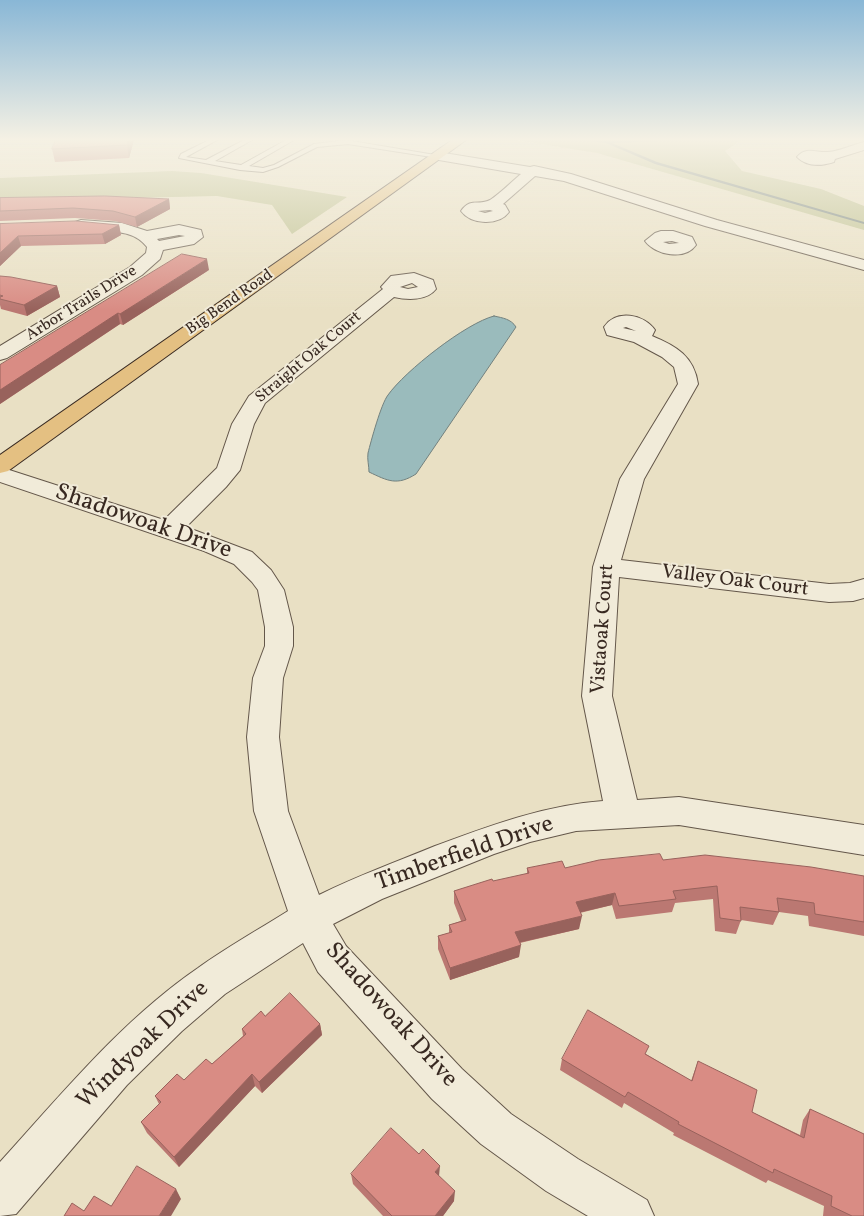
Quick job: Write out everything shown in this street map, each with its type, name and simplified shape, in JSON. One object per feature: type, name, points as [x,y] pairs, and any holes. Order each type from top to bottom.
[{"type":"main road","name":"Big Bend Road","points":[[0,466],[380,197]]},
{"type":"street","points":[[492,205],[502,197]]},
{"type":"street","points":[[630,197],[711,223],[864,265]]},
{"type":"street","points":[[678,237],[711,223]]},
{"type":"street","name":"Arbor Trails Drive","points":[[0,354],[136,271],[154,255],[151,242],[113,227],[62,226]]},
{"type":"street","name":"Straight Oak Court","points":[[169,530],[228,470],[243,424],[256,400],[392,290]]},
{"type":"street","points":[[0,335],[22,340]]},
{"type":"street","name":"Vistaoak Court","points":[[623,814],[597,696],[606,567],[632,479],[688,384],[687,374],[683,365],[671,354],[639,337]]},
{"type":"street","name":"Shadowoak Drive","points":[[0,474],[213,544],[243,558],[262,576],[271,590],[279,627],[279,646],[268,678],[263,736],[271,811],[309,918],[332,959],[447,1084],[489,1122],[562,1175],[631,1216]]},
{"type":"street","name":"Valley Oak Court","points":[[606,567],[829,593],[860,594]]},
{"type":"street","name":"Timberfield Drive","points":[[309,918],[369,888],[486,842],[530,828],[576,817],[679,812],[864,840]]},
{"type":"street","name":"Windyoak Drive","points":[[0,1198],[112,1070],[168,1017],[211,981],[309,918]]},
{"type":"green space","points":[[0,197],[185,197],[0,201]]},
{"type":"green space","points":[[222,197],[347,197],[292,234],[272,205]]},
{"type":"green space","points":[[749,197],[841,197],[864,206],[864,230]]},
{"type":"water","points":[[494,316],[504,318],[516,327],[416,474],[403,480],[392,481],[369,472],[368,453],[379,414],[385,400],[396,385],[437,349],[468,328]]},
{"type":"building","points":[[121,197],[169,199],[135,217],[113,211],[73,208],[0,211],[0,198]]},
{"type":"building","points":[[76,221],[119,225],[102,234],[18,236],[0,253],[0,224]]},
{"type":"building","points":[[182,254],[207,259],[120,314],[118,313],[0,390],[0,365]]},
{"type":"building","points":[[0,276],[57,286],[24,305],[0,299],[3,296],[0,295]]},
{"type":"building","points":[[660,854],[663,860],[705,855],[811,867],[864,876],[864,922],[815,914],[814,903],[777,898],[779,912],[740,907],[741,921],[720,918],[717,886],[673,891],[676,899],[619,906],[615,893],[576,902],[582,916],[515,932],[521,945],[450,968],[438,936],[452,932],[449,925],[466,920],[454,891],[492,879],[493,881],[529,873],[527,868],[562,861],[565,868],[599,860]]},
{"type":"building","points":[[290,993],[320,1024],[259,1082],[252,1074],[174,1157],[141,1122],[161,1102],[155,1096],[177,1074],[184,1080],[206,1059],[212,1064],[246,1034],[242,1029],[261,1011],[265,1016]]},
{"type":"building","points":[[588,1010],[649,1046],[645,1054],[692,1081],[698,1061],[757,1090],[752,1112],[804,1138],[810,1109],[864,1134],[864,1216],[852,1216],[831,1206],[832,1196],[774,1169],[773,1173],[678,1124],[679,1122],[628,1092],[625,1097],[562,1059]]},
{"type":"building","points":[[391,1128],[419,1154],[423,1149],[440,1166],[435,1172],[455,1191],[435,1216],[392,1216],[351,1174]]},
{"type":"building","points":[[137,1166],[176,1189],[159,1216],[64,1216],[72,1203],[84,1211],[94,1196],[111,1206]]},
{"type":"waterway","points":[[773,197],[864,223]]}]
